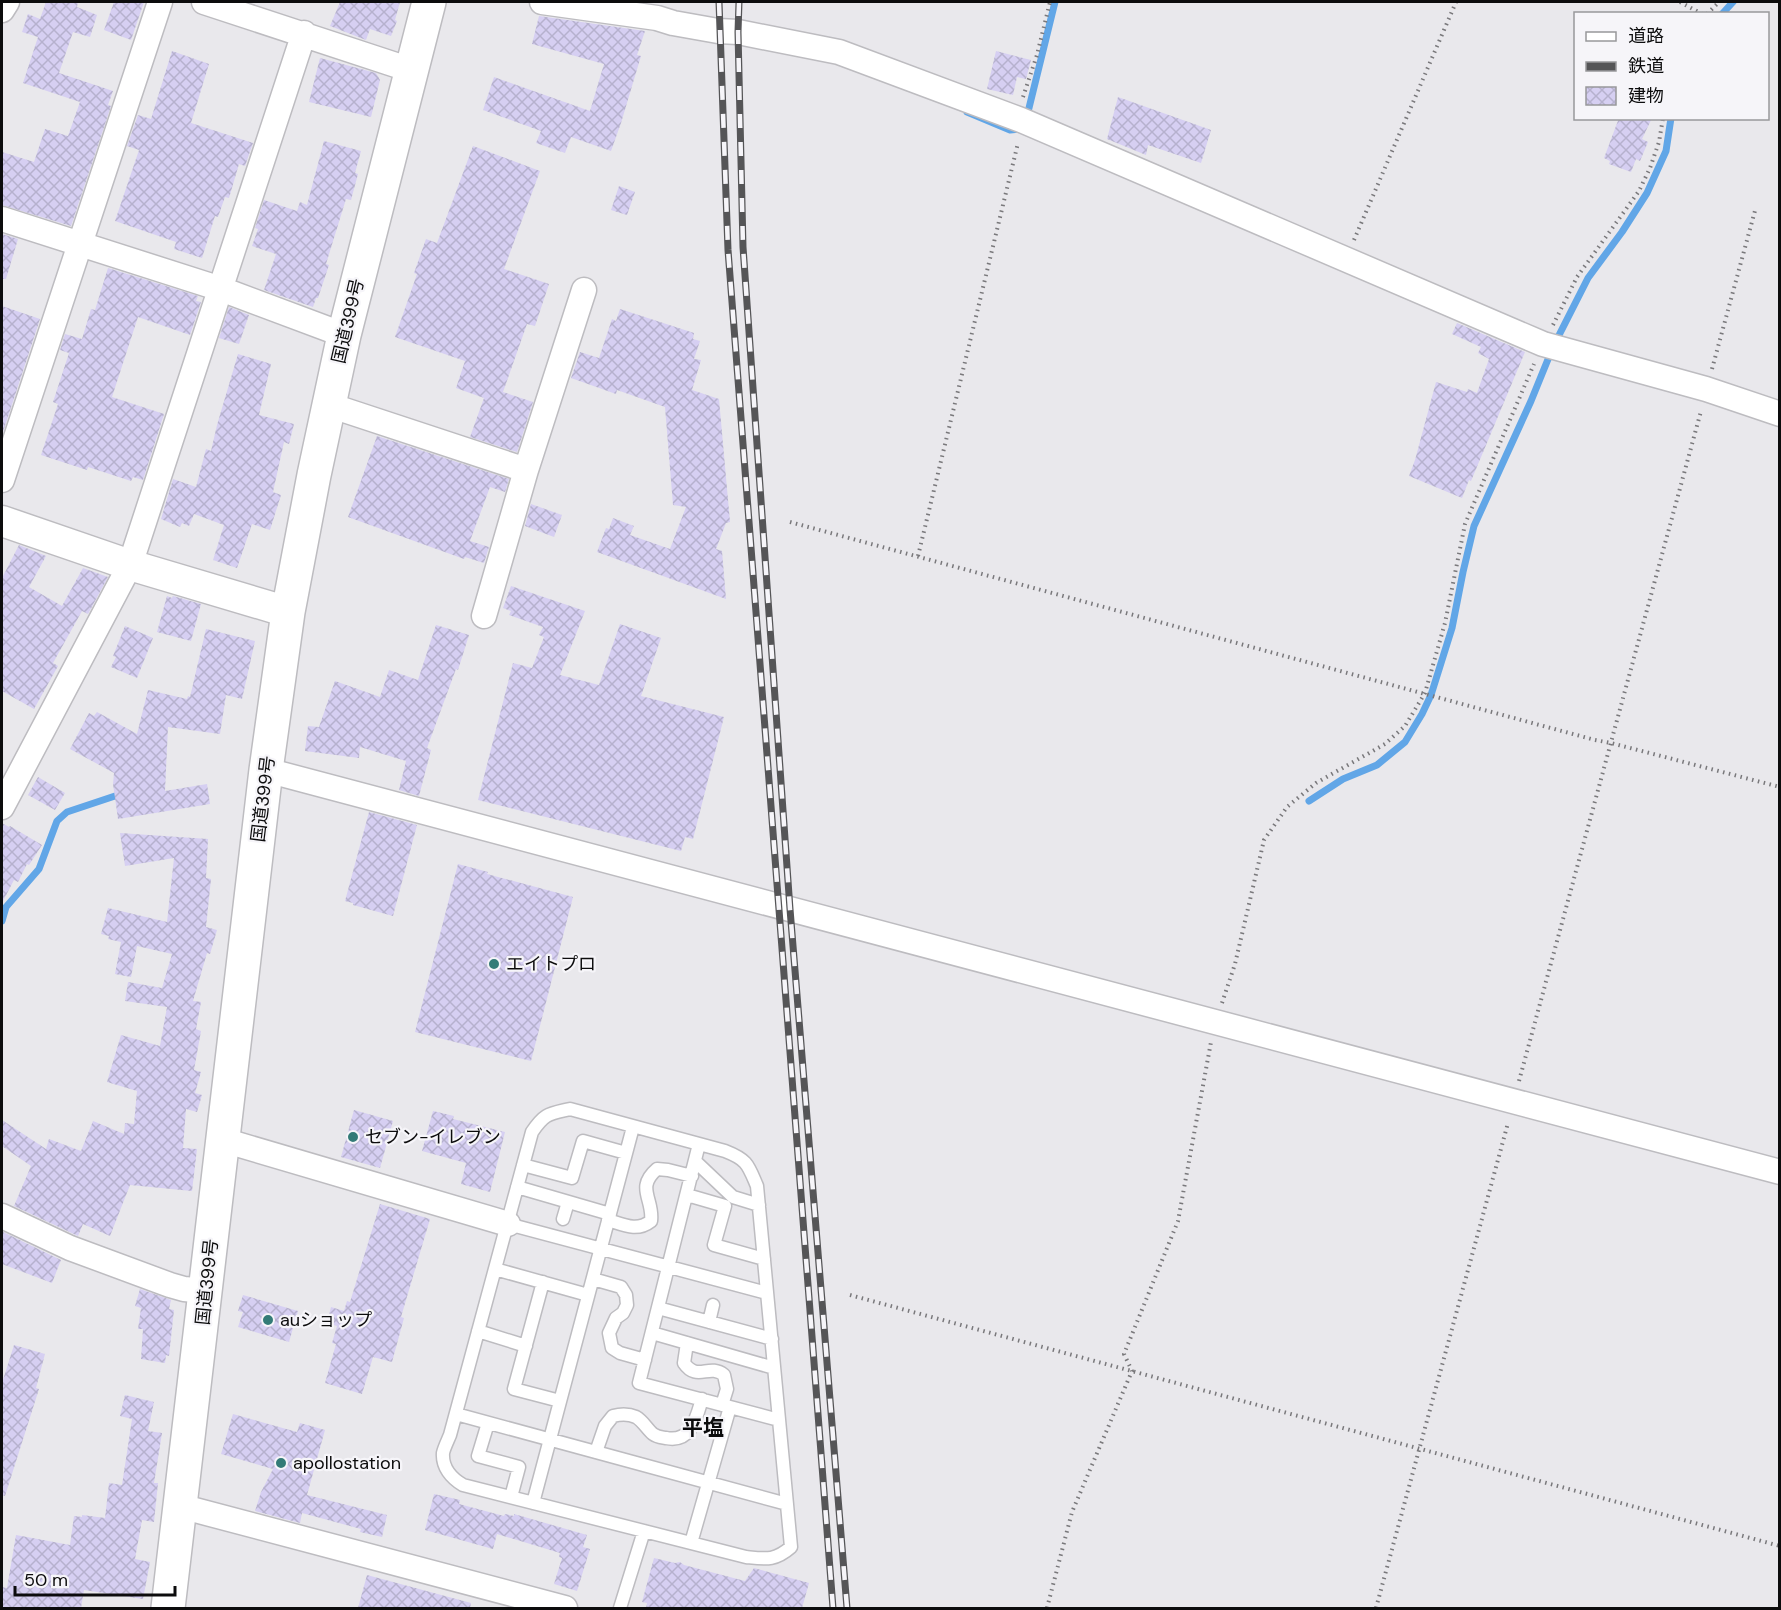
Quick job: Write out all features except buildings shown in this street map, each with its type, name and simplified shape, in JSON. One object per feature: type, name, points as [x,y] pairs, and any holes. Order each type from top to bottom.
[{"type":"highway","name":"国道399号","points":[[168,1608],[266,770],[288,612],[344,335],[429,2]]},
{"type":"street","points":[[2,10],[7,2]]},
{"type":"street","points":[[2,480],[160,2]]},
{"type":"street","points":[[204,2],[411,70]]},
{"type":"street","points":[[542,2],[657,18],[673,23],[738,32],[839,52],[1021,120],[1543,344],[1706,389],[1779,414]]},
{"type":"street","points":[[2,807],[130,565],[304,33]]},
{"type":"street","points":[[2,219],[221,289],[344,335]]},
{"type":"street","points":[[484,616],[526,470],[584,290]]},
{"type":"street","points":[[329,405],[526,470]]},
{"type":"street","points":[[2,521],[130,565],[288,612]]},
{"type":"street","points":[[266,770],[1779,1172]]},
{"type":"street","points":[[223,1140],[508,1224]]},
{"type":"street","points":[[2,1216],[70,1248],[184,1289],[206,1291]]},
{"type":"street","points":[[180,1506],[565,1608]]},
{"type":"lane","points":[[570,1110],[633,1127],[740,1157],[748,1166],[757,1185],[791,1548],[780,1557],[765,1559],[746,1557],[463,1485],[454,1480],[447,1471],[443,1454],[456,1414],[532,1132],[541,1118],[570,1110]]},
{"type":"lane","points":[[533,1503],[633,1127]]},
{"type":"lane","points":[[523,1165],[572,1178],[583,1141],[626,1153]]},
{"type":"lane","points":[[699,1144],[639,1383],[779,1420]]},
{"type":"lane","points":[[695,1161],[733,1197],[759,1205]]},
{"type":"lane","points":[[517,1188],[568,1202],[610,1217],[632,1228],[644,1226],[651,1221],[652,1211],[646,1192],[646,1183],[657,1169],[692,1176]]},
{"type":"lane","points":[[687,1195],[725,1206],[714,1245],[764,1259]]},
{"type":"lane","points":[[562,1220],[568,1202]]},
{"type":"lane","points":[[508,1224],[767,1293]]},
{"type":"lane","points":[[495,1269],[588,1295]]},
{"type":"lane","points":[[593,1279],[621,1287],[626,1295],[627,1305],[623,1313],[616,1318],[609,1333],[612,1348],[620,1353],[645,1360]]},
{"type":"lane","points":[[543,1282],[514,1389],[560,1401]]},
{"type":"lane","points":[[709,1322],[713,1305]]},
{"type":"lane","points":[[658,1308],[772,1339]]},
{"type":"lane","points":[[478,1331],[526,1346]]},
{"type":"lane","points":[[652,1333],[774,1368]]},
{"type":"lane","points":[[687,1343],[684,1363],[687,1369],[696,1373],[713,1370],[720,1372],[724,1375],[726,1389],[726,1406],[691,1543]]},
{"type":"lane","points":[[596,1452],[605,1426],[613,1416],[621,1414],[638,1418],[650,1432],[658,1437],[674,1440],[690,1431],[697,1418],[702,1400]]},
{"type":"lane","points":[[456,1414],[787,1504]]},
{"type":"lane","points":[[488,1423],[478,1456],[519,1467],[511,1497]]},
{"type":"lane","points":[[620,1608],[644,1531]]},
{"type":"path","points":[[918,556],[1021,129],[1019,109],[1050,2]]},
{"type":"path","points":[[1346,260],[1456,2]]},
{"type":"path","points":[[1680,2],[1700,12]]},
{"type":"path","points":[[1706,12],[1719,2]]},
{"type":"path","points":[[1047,1608],[1072,1512],[1132,1371],[1124,1354],[1178,1221],[1215,1022],[1235,964],[1264,840],[1287,807],[1316,783],[1385,744],[1405,726],[1425,693],[1445,623],[1465,524],[1543,344],[1578,277],[1639,191],[1650,168],[1664,120]]},
{"type":"path","points":[[1376,1608],[1756,207]]},
{"type":"path","points":[[790,522],[1595,741],[1611,742],[1779,787]]},
{"type":"path","points":[[850,1295],[1779,1546]]},
{"type":"waterway","points":[[1028,112],[1055,2]]},
{"type":"waterway","points":[[1724,12],[1733,2]]},
{"type":"waterway","points":[[967,112],[1010,130],[1021,129]]},
{"type":"waterway","points":[[1309,801],[1343,779],[1377,765],[1405,742],[1422,714],[1431,695],[1452,628],[1474,526],[1553,347],[1588,278],[1647,193],[1666,151],[1671,120]]},
{"type":"waterway","points":[[2,921],[6,907],[39,869],[57,821],[67,812],[121,794]]},
{"type":"railway","points":[[719,2],[728,250],[833,1608]]},
{"type":"railway","points":[[739,2],[743,247],[790,909],[847,1608]]},
{"type":"place","name":"エイトプロ","points":[[494,964]]},
{"type":"place","name":"セブン-イレブン","points":[[353,1137]]},
{"type":"place","name":"auショップ","points":[[268,1320]]},
{"type":"place","name":"apollostation","points":[[281,1463]]},
{"type":"district","name":"平塩","points":[[703,1428]]}]
